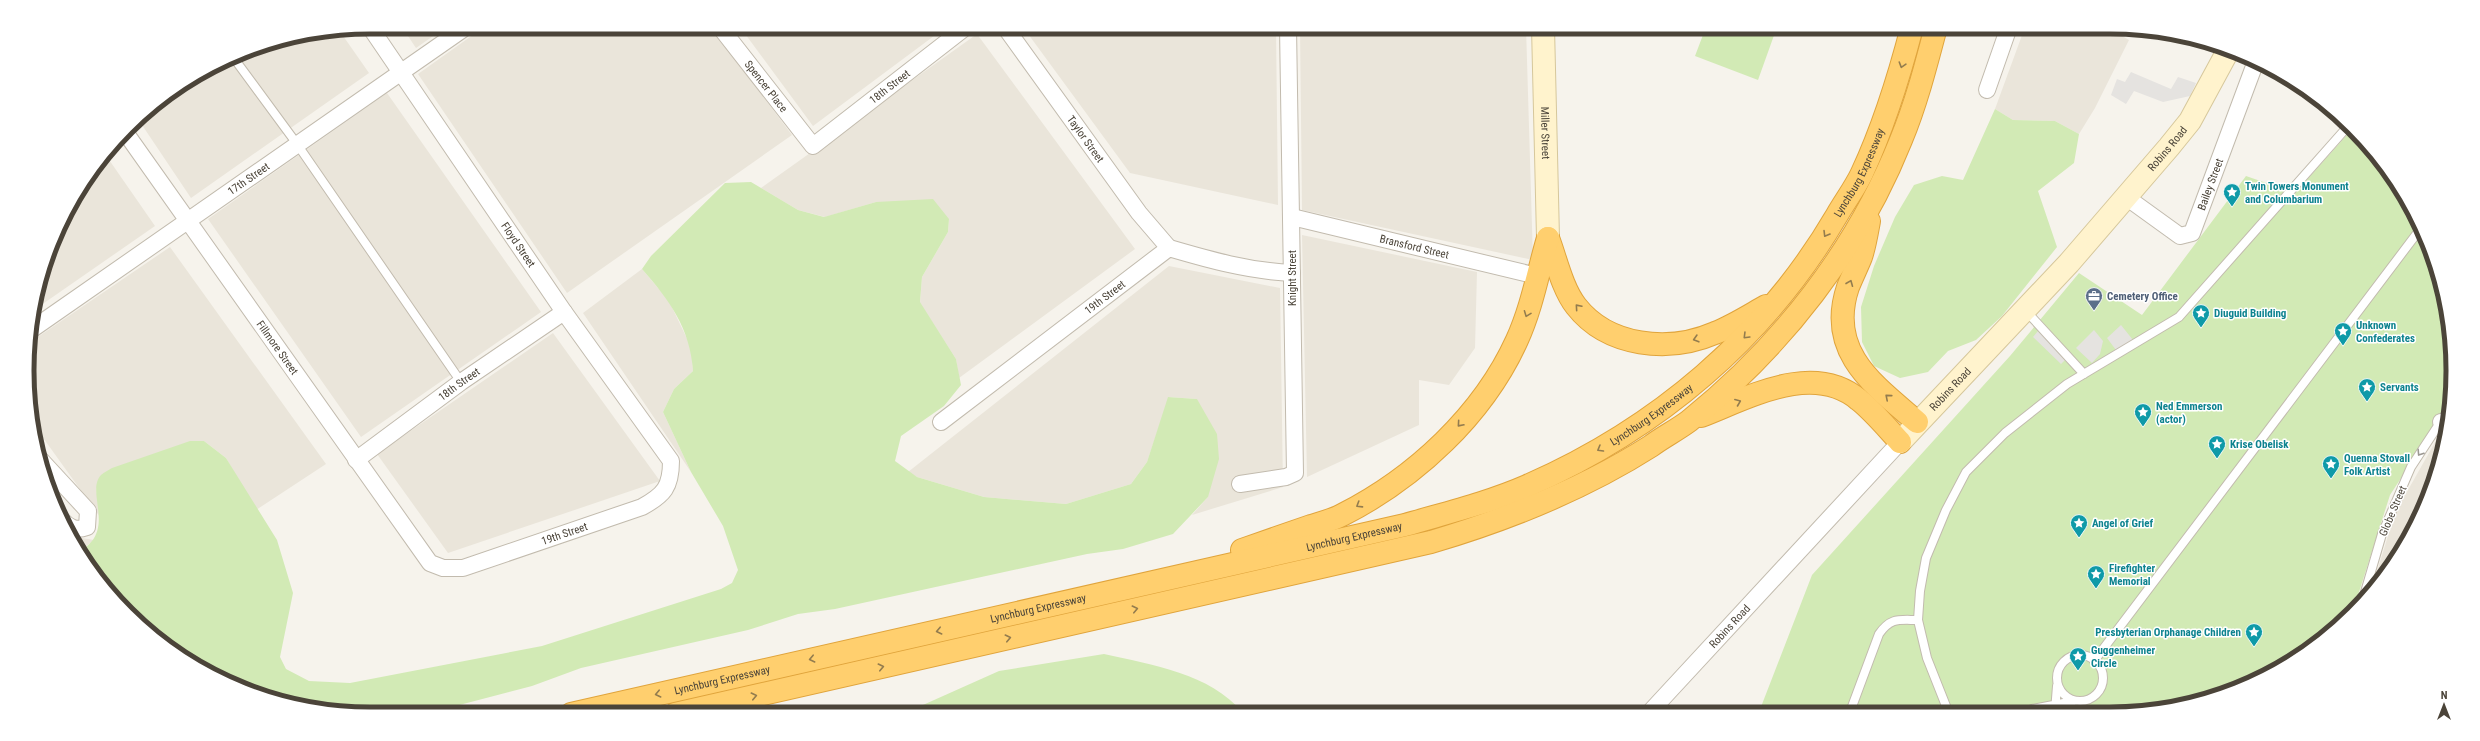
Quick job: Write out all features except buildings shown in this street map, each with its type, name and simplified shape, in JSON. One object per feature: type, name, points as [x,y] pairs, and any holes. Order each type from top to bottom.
[{"type":"highway","name":"Lynchburg Expressway","points":[[602,707],[1405,525],[1479,504],[1526,486],[1580,461],[1632,431],[1667,407],[1709,373],[1782,298],[1815,253],[1861,174],[1886,114],[1910,34]]},
{"type":"highway","name":"Lynchburg Expressway","points":[[706,707],[1431,542],[1485,526],[1536,507],[1635,456],[1689,421],[1767,349],[1808,301],[1845,250],[1873,202],[1902,140],[1923,78],[1934,34]]},
{"type":"highway","points":[[1873,202],[1862,255],[1848,288],[1843,311],[1844,333],[1849,352],[1866,377],[1917,422]]},
{"type":"highway","points":[[1133,587],[1342,516],[1398,481],[1445,441],[1472,411],[1498,375],[1517,340],[1531,302],[1548,238]]},
{"type":"highway","points":[[1548,238],[1569,294],[1576,306],[1596,325],[1619,337],[1650,345],[1682,343],[1715,333],[1782,298]]},
{"type":"highway","points":[[1689,421],[1768,390],[1811,382],[1834,386],[1859,400],[1900,442]]},
{"type":"main road","name":"Miller Street","points":[[1543,34],[1548,238]]},
{"type":"main road","name":"Robins Road","points":[[1900,442],[1917,422],[2025,310],[2126,197],[2190,121],[2226,55]]},
{"type":"street","name":"Floyd Street","points":[[375,34],[564,312],[671,461]]},
{"type":"street","name":"17th Street","points":[[37,326],[400,71],[456,34]]},
{"type":"street","name":"Spencer Place","points":[[725,34],[812,146]]},
{"type":"street","name":"18th Street","points":[[812,146],[957,34]]},
{"type":"street","name":"Taylor Street","points":[[1010,34],[1139,213],[1169,248]]},
{"type":"street","name":"Knight Street","points":[[1240,484],[1286,477],[1295,473],[1288,34]]},
{"type":"street","points":[[1987,90],[2007,34]]},
{"type":"street","name":"Bailey Street","points":[[2126,197],[2180,236],[2192,233],[2254,67]]},
{"type":"street","name":"Fillmore Street","points":[[129,137],[430,563]]},
{"type":"street","name":"Bransford Street","points":[[1292,217],[1537,276]]},
{"type":"street","points":[[1169,248],[1218,263],[1256,271],[1292,273]]},
{"type":"street","name":"19th Street","points":[[941,422],[1169,248]]},
{"type":"street","name":"18th Street","points":[[356,460],[461,382],[564,312]]},
{"type":"street","name":"Robins Road","points":[[1655,707],[1900,442]]},
{"type":"street","name":"19th Street","points":[[430,563],[443,568],[463,568],[642,507],[659,497],[671,479],[671,461]]},
{"type":"street","points":[[48,468],[88,511],[87,528],[79,530],[74,529]]},
{"type":"lane","points":[[237,62],[297,144],[461,382]]},
{"type":"lane","points":[[1946,707],[1927,658],[1918,620],[1926,558],[1946,510],[1966,472],[2005,433],[2067,384],[2179,317],[2344,130]]},
{"type":"lane","points":[[2094,661],[2416,234]]},
{"type":"lane","points":[[2025,310],[2084,374]]},
{"type":"lane","name":"Globe Street","points":[[2367,586],[2382,534],[2411,467],[2441,425]]},
{"type":"lane","points":[[1852,707],[1879,634],[1886,624],[1896,620],[1918,620]]},
{"type":"lane","points":[[2055,707],[2057,671],[2066,659],[2080,654],[2088,656],[2100,665],[2103,673],[2101,688],[2090,700],[2074,701],[2058,707]]},
{"type":"lane","points":[[2057,686],[2066,698],[2074,701]]},
{"type":"shaded area","points":[[407,34],[436,34],[416,48]]},
{"type":"shaded area","points":[[474,34],[716,34],[792,135],[567,293],[418,74]]},
{"type":"shaded area","points":[[745,34],[937,34],[813,126]]},
{"type":"shaded area","points":[[977,34],[1135,249],[959,378],[956,359],[920,303],[922,277],[948,232],[949,219],[876,202],[825,217],[798,210],[761,188]]},
{"type":"shaded area","points":[[1028,34],[1276,34],[1278,205],[1130,173]]},
{"type":"shaded area","points":[[1300,34],[1526,34],[1533,260],[1302,210]]},
{"type":"shaded area","points":[[2022,34],[2120,34],[2129,40],[2095,108],[2079,134],[2055,121],[2013,120],[1995,109]]},
{"type":"shaded area","points":[[343,35],[369,73],[191,198],[142,125],[166,104],[202,79],[242,60],[283,45],[305,40]]},
{"type":"shaded area","points":[[2131,72],[2171,89],[2178,77],[2196,83],[2190,96],[2163,102],[2134,91],[2126,104],[2111,95],[2117,79],[2125,82]]},
{"type":"shaded area","points":[[387,93],[541,312],[361,437],[208,219]]},
{"type":"shaded area","points":[[109,160],[155,226],[40,306],[52,262],[69,222],[79,202]]},
{"type":"shaded area","points":[[1302,235],[1477,272],[1475,348],[1449,385],[1419,380],[1419,425],[1307,477]]},
{"type":"shaded area","points":[[170,247],[326,464],[256,510],[226,458],[204,441],[96,488],[100,517],[40,433],[34,370],[36,338]]},
{"type":"shaded area","points":[[1169,266],[1280,288],[1283,487],[1192,515],[1208,497],[1197,399],[1169,397],[1147,462],[1131,484],[1066,504],[984,497],[917,477],[908,472]]},
{"type":"shaded area","points":[[642,269],[669,301],[691,347],[693,371],[674,389],[663,412],[691,472],[583,313]]},
{"type":"shaded area","points":[[2121,325],[2133,340],[2116,350],[2107,338]]},
{"type":"shaded area","points":[[2094,330],[2103,341],[2100,354],[2092,363],[2076,348]]},
{"type":"shaded area","points":[[2038,331],[2067,358],[2061,364],[2033,337]]},
{"type":"shaded area","points":[[553,333],[660,481],[448,553],[377,454]]},
{"type":"shaded area","points":[[2438,437],[2440,438],[2428,479],[2411,519],[2401,539],[2376,575],[2395,513]]},
{"type":"shaded area","points":[[78,537],[94,540],[85,547]]},
{"type":"green space","points":[[1703,34],[1774,34],[1758,80],[1695,56]]},
{"type":"green space","points":[[1995,109],[2013,120],[2055,121],[2079,134],[2074,163],[2038,191],[2057,247],[2002,316],[1976,340],[1948,351],[1928,372],[1900,378],[1874,366],[1862,342],[1861,307],[1874,266],[1895,217],[1914,185],[1942,176],[1963,180]]},
{"type":"green space","points":[[2348,134],[2376,166],[2389,184],[2401,202],[2411,222],[2435,283],[2443,327],[2446,370],[2443,414],[2390,495],[2357,597],[2347,608],[2314,637],[2278,662],[2218,689],[2175,701],[2110,707],[1761,707],[1812,575],[2010,356],[2079,273],[2142,315],[2246,176],[2295,193]]},
{"type":"green space","points":[[751,182],[798,210],[824,217],[876,202],[933,199],[949,219],[948,232],[922,277],[920,302],[956,359],[961,385],[944,406],[901,436],[895,461],[917,477],[984,497],[1066,504],[1131,484],[1147,462],[1168,397],[1197,399],[1217,434],[1219,459],[1208,497],[1173,534],[1123,549],[1087,554],[835,609],[798,614],[748,630],[581,668],[532,686],[452,707],[370,707],[327,704],[283,696],[242,681],[202,662],[166,637],[149,623],[118,592],[85,547],[91,542],[97,533],[99,522],[96,491],[97,482],[102,474],[112,468],[190,441],[204,441],[226,458],[277,540],[293,593],[280,657],[286,669],[309,681],[350,683],[542,646],[721,589],[732,583],[738,570],[723,526],[691,472],[663,412],[674,389],[693,371],[688,341],[670,304],[642,269],[651,256],[725,183]]},
{"type":"green space","points":[[1104,654],[1160,667],[1197,680],[1214,688],[1230,699],[1237,707],[918,707],[999,671]]},
{"type":"place","name":"Twin Towers Monument and Columbarium","points":[[2232,207]]},
{"type":"place","name":"Cemetery Office","points":[[2094,311]]},
{"type":"place","name":"Diuguid Building","points":[[2201,328]]},
{"type":"place","name":"Unknown Confederates","points":[[2343,346]]},
{"type":"place","name":"Servants","points":[[2367,402]]},
{"type":"place","name":"Ned Emmerson (actor)","points":[[2143,427]]},
{"type":"place","name":"Krise Obelisk","points":[[2217,459]]},
{"type":"place","name":"Quenna Stovall Folk Artist","points":[[2331,479]]},
{"type":"place","name":"Angel of Grief","points":[[2079,538]]},
{"type":"place","name":"Firefighter Memorial","points":[[2096,589]]},
{"type":"place","name":"Presbyterian Orphanage Children","points":[[2254,647]]},
{"type":"place","name":"Guggenheimer Circle","points":[[2078,671]]}]
